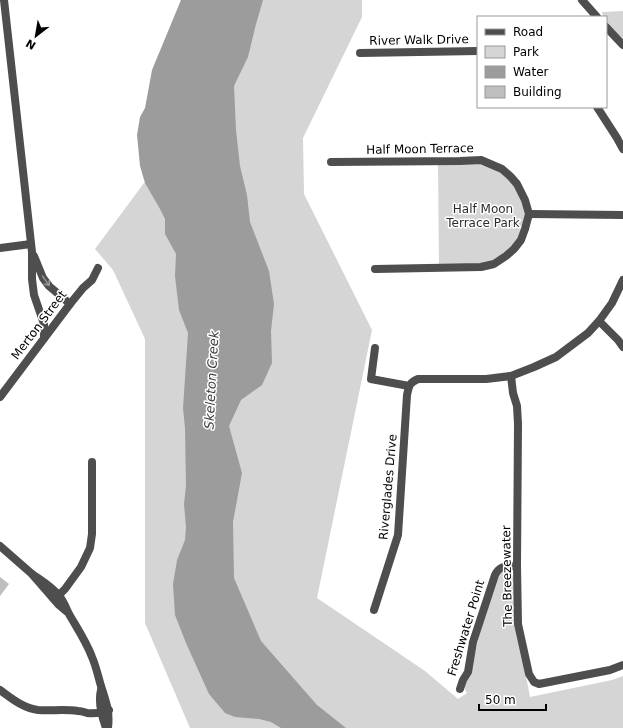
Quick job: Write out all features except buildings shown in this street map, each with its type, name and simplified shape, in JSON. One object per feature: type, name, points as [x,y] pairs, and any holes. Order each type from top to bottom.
[{"type":"street","points":[[4,0],[32,248],[32,279],[34,295],[44,324],[44,338]]},
{"type":"street","points":[[582,0],[596,16]]},
{"type":"street","points":[[607,28],[623,45]]},
{"type":"street","name":"River Walk Drive","points":[[360,53],[477,51]]},
{"type":"street","points":[[598,108],[618,138],[623,149]]},
{"type":"street","name":"Half Moon Terrace","points":[[331,162],[481,160],[502,169],[510,176],[517,184],[525,200],[529,214]]},
{"type":"street","points":[[375,269],[481,267],[494,264],[506,256],[521,240],[529,214],[623,215]]},
{"type":"street","points":[[0,248],[32,248]]},
{"type":"street","points":[[32,248],[43,278],[49,286],[70,304]]},
{"type":"street","name":"Merton Street","points":[[0,397],[70,304],[83,288],[92,280],[98,268]]},
{"type":"street","points":[[375,348],[371,379],[409,386],[418,379],[486,379],[512,376],[556,357],[588,332],[599,321],[612,303],[623,280]]},
{"type":"street","points":[[599,321],[623,347]]},
{"type":"street","name":"The Breezewater","points":[[512,376],[513,393],[517,406],[518,424],[518,624],[529,674],[534,682],[539,684],[610,670],[623,665]]},
{"type":"street","name":"Riverglades Drive","points":[[374,610],[398,535],[407,395],[409,386]]},
{"type":"street","points":[[55,594],[61,593],[65,589],[77,573],[90,548],[92,534],[92,462]]},
{"type":"street","points":[[0,546],[63,601],[92,656],[104,694],[104,710],[107,728]]},
{"type":"street","name":"Freshwater Point","points":[[460,690],[463,680],[468,672],[473,642],[495,575],[498,570],[502,568],[507,566],[517,566]]},
{"type":"street","points":[[0,690],[15,701],[37,710],[78,711],[94,708],[104,710]]},
{"type":"green space","points":[[217,0],[362,0],[362,17],[303,138],[304,194],[372,330],[317,598],[425,671],[458,699],[467,693],[465,690],[465,685],[471,671],[479,635],[498,575],[503,571],[509,572],[514,577],[516,624],[530,697],[612,680],[623,676],[623,728],[190,728],[145,623],[145,339],[113,270],[95,249],[144,183],[196,143]]},
{"type":"green space","points":[[623,11],[623,39],[607,23],[607,16],[603,16],[602,12]]},
{"type":"green space","name":"Half Moon Terrace Park","points":[[481,160],[510,176],[529,214],[521,240],[494,264],[439,268],[438,161]]},
{"type":"water","name":"Skeleton Creek","points":[[181,0],[263,0],[248,57],[234,86],[236,130],[240,166],[247,195],[250,222],[269,271],[274,304],[271,331],[272,363],[262,385],[241,400],[229,426],[242,473],[233,522],[234,578],[261,641],[317,705],[346,728],[281,728],[271,722],[259,719],[235,717],[225,713],[209,694],[175,615],[173,584],[177,560],[185,540],[186,527],[184,504],[186,486],[185,428],[183,408],[188,333],[179,310],[175,276],[176,254],[165,234],[165,219],[145,183],[140,166],[137,135],[140,117],[145,108],[152,70]]}]
